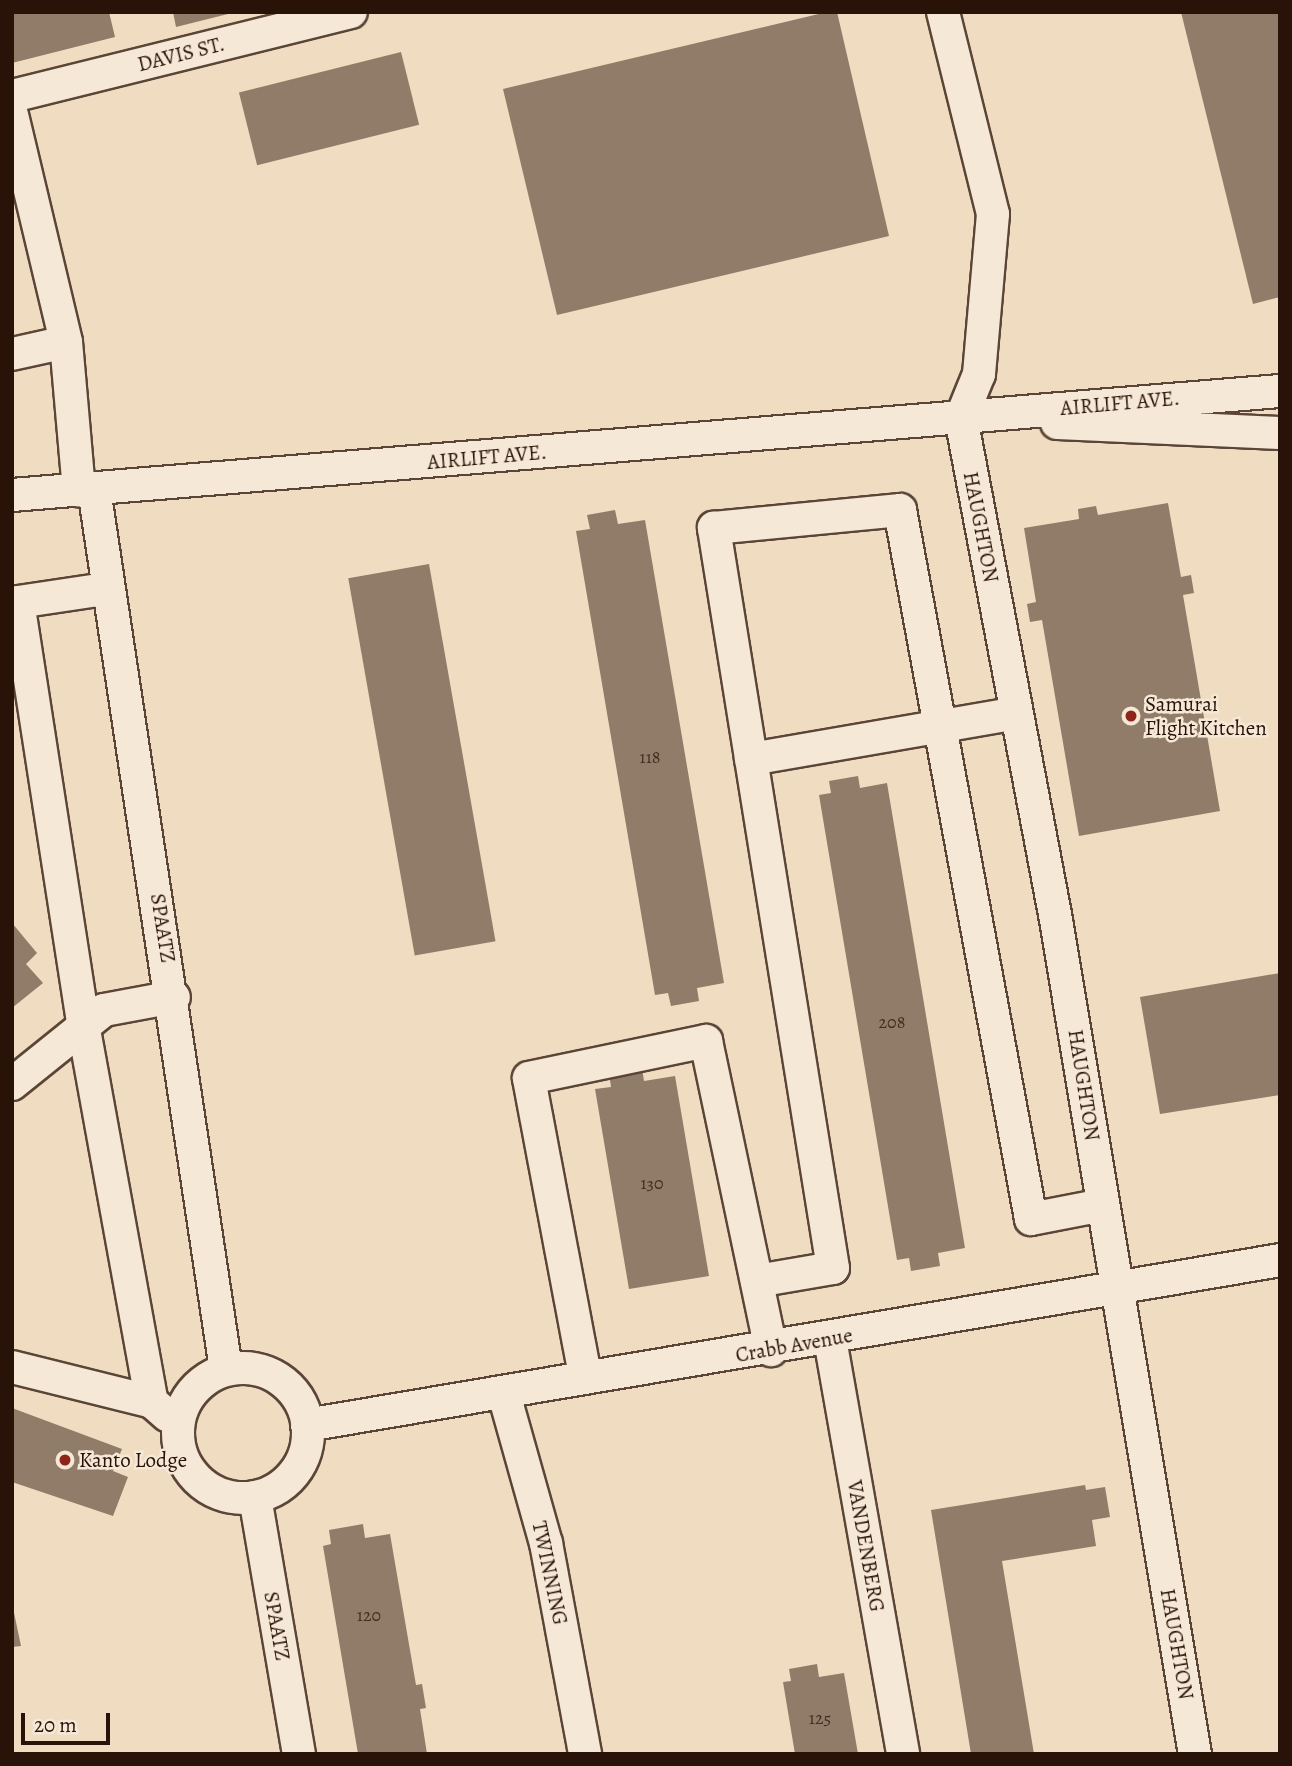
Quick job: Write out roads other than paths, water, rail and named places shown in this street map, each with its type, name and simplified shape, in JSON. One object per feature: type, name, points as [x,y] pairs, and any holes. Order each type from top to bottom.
[{"type":"street","name":"DAVIS ST.","points":[[12,96],[351,12]]},
{"type":"street","points":[[943,12],[993,214],[979,374],[961,418]]},
{"type":"street","name":"SPAATZ","points":[[12,115],[66,342],[86,489],[174,997],[226,1369]]},
{"type":"street","points":[[12,354],[66,342]]},
{"type":"street","name":"AIRLIFT AVE.","points":[[12,495],[1280,391]]},
{"type":"street","name":"AIRLIFT AVE.","points":[[961,418],[1280,433]]},
{"type":"street","name":"HAUGHTON","points":[[961,418],[1103,1205],[1195,1754]]},
{"type":"street","points":[[757,1281],[833,1268],[713,528],[900,510],[1031,1219],[1103,1205]]},
{"type":"street","points":[[105,589],[15,598],[83,1024],[152,1402]]},
{"type":"street","points":[[751,759],[1016,713]]},
{"type":"street","points":[[12,1084],[83,1024],[104,1010],[174,997]]},
{"type":"street","points":[[585,1375],[529,1078],[706,1041],[771,1350]]},
{"type":"street","name":"Crabb Avenue","points":[[307,1425],[504,1394],[585,1375],[771,1350],[1280,1260]]},
{"type":"street","name":"VANDENBERG","points":[[830,1339],[903,1754]]},
{"type":"street","points":[[12,1367],[152,1402],[178,1426],[186,1465],[199,1481],[216,1492],[255,1497],[295,1471],[307,1425],[302,1405],[274,1375],[226,1369],[196,1387],[178,1426]]},
{"type":"street","name":"TWINNING","points":[[504,1394],[546,1543],[585,1754]]},
{"type":"street","name":"SPAATZ","points":[[255,1497],[299,1754]]},
{"type":"place","name":"Samurai Flight Kitchen","points":[[1131,716]]},
{"type":"place","name":"Kanto Lodge","points":[[65,1460]]}]
